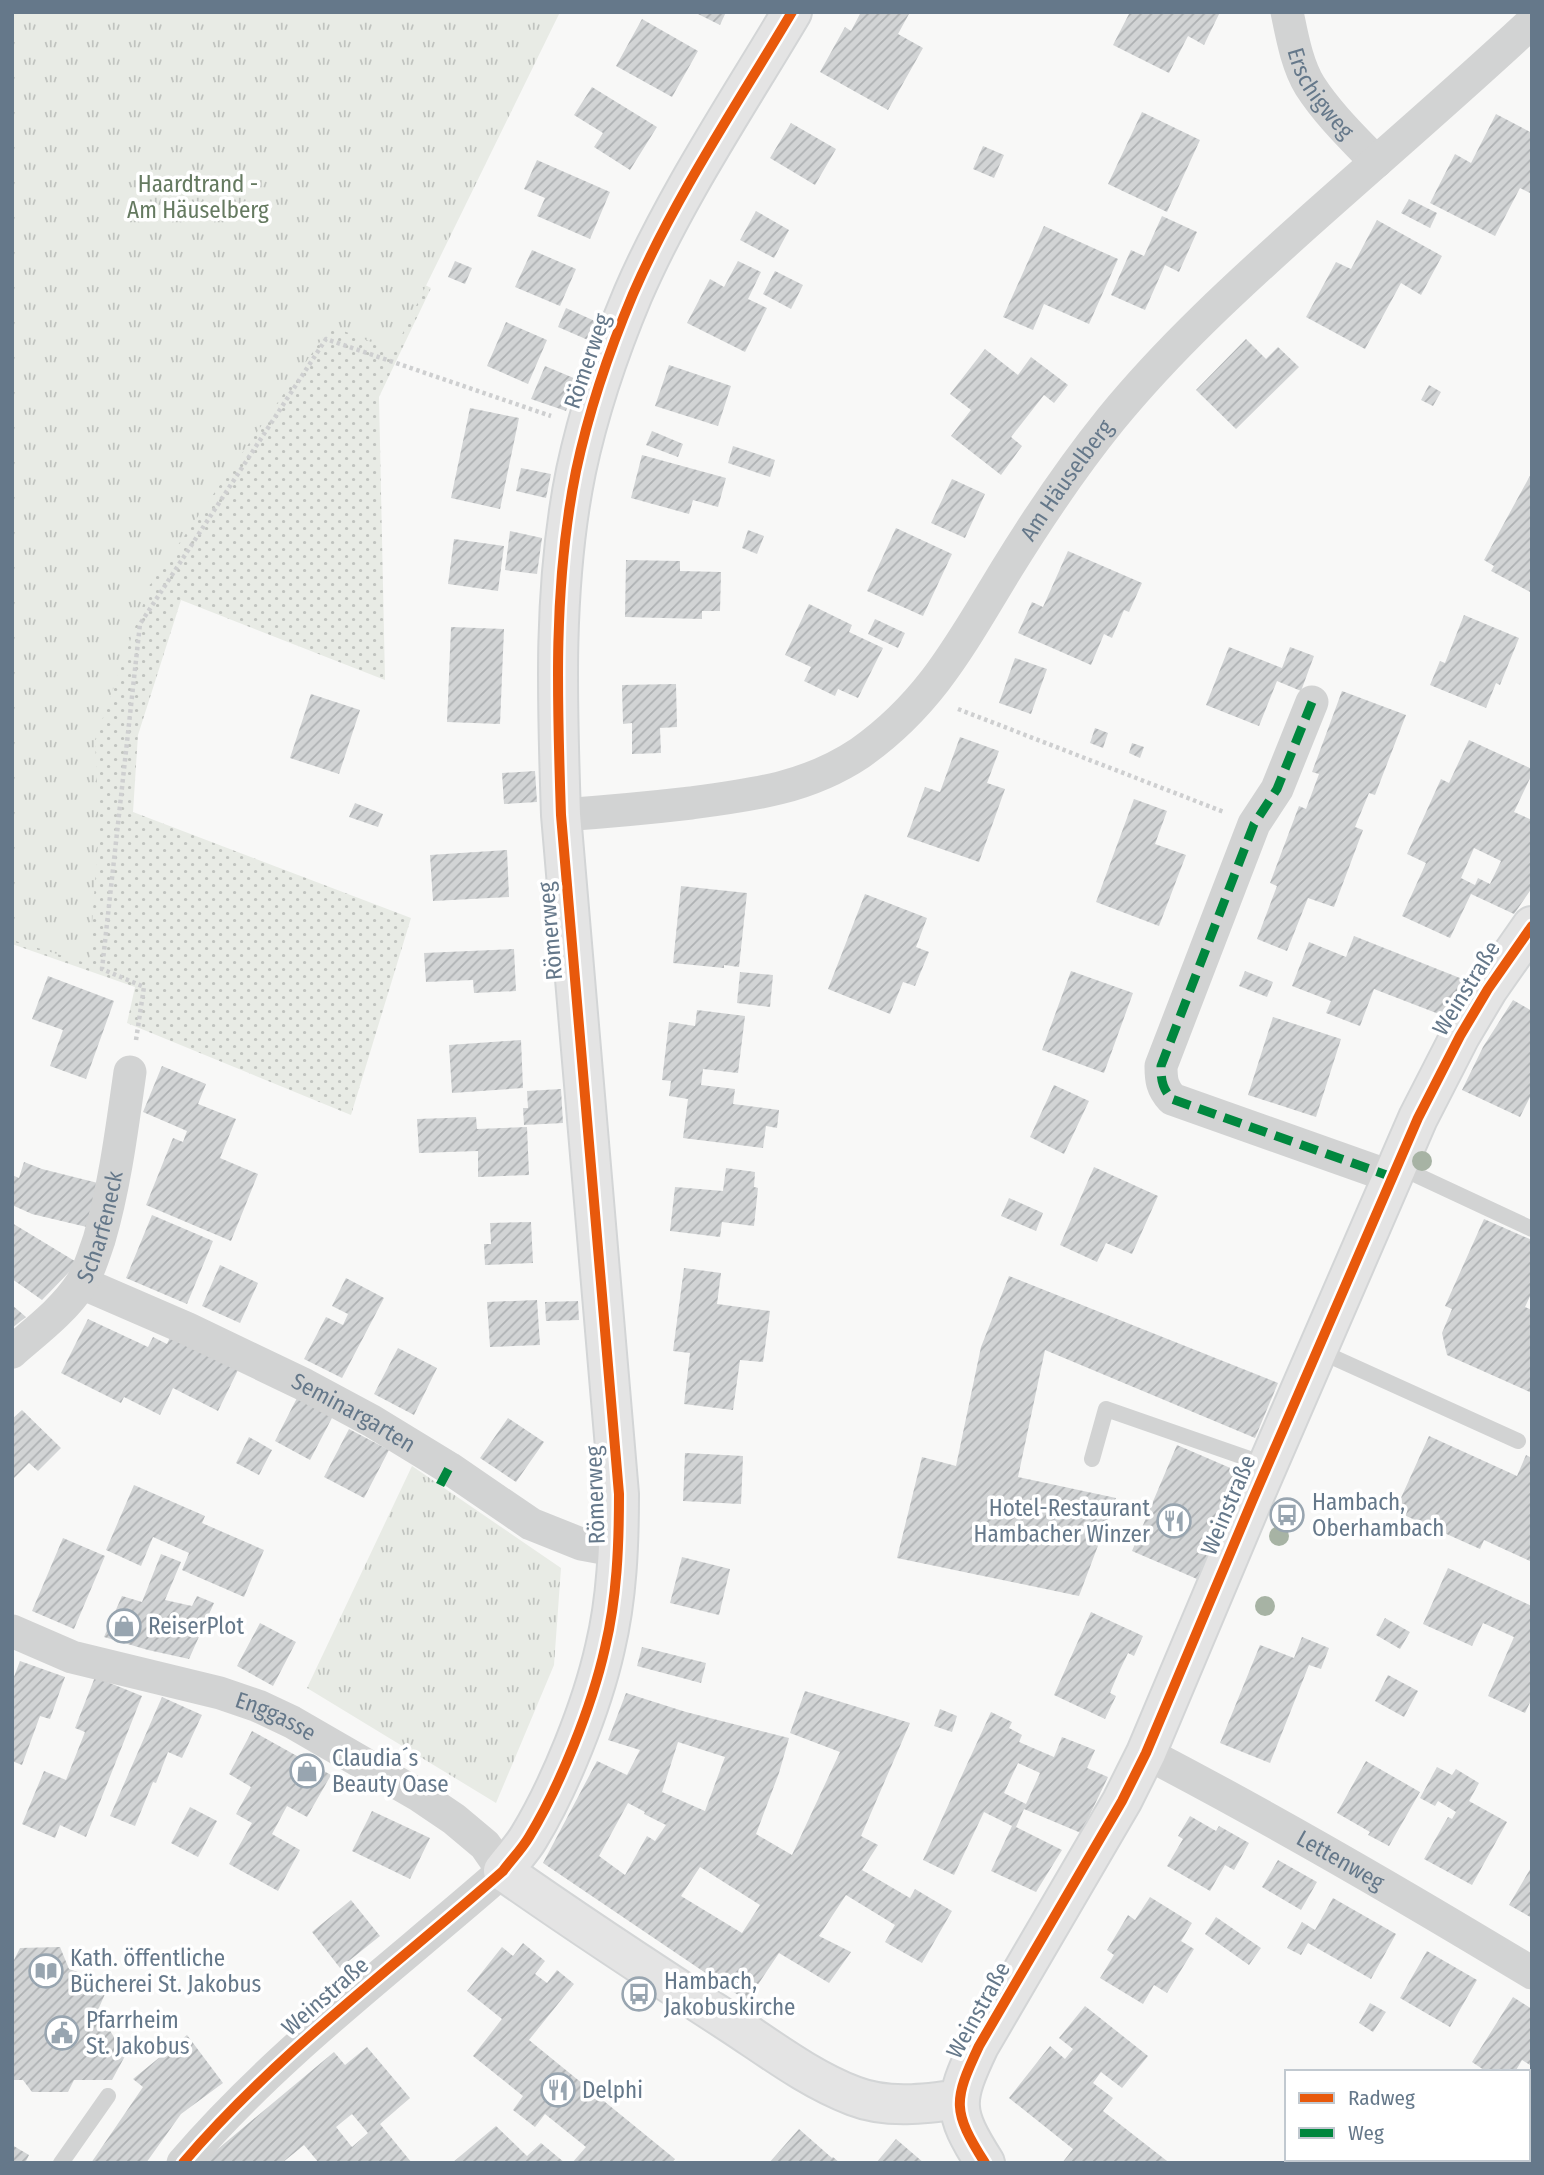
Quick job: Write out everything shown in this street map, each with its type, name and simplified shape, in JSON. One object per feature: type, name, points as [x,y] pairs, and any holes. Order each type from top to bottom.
[{"type":"street","name":"Römerweg","points":[[503,1871],[529,1838],[562,1770],[593,1693],[606,1647],[618,1551],[619,1494],[561,815],[557,708],[560,606],[567,525],[586,428],[618,332],[664,229],[792,12]]},
{"type":"street","name":"Erschigweg","points":[[1287,12],[1294,45],[1309,85],[1339,124],[1376,162]]},
{"type":"street","name":"Am Häuselberg","points":[[561,815],[761,794],[806,781],[857,755],[896,726],[925,696],[957,651],[1061,486],[1111,419],[1167,356],[1241,282],[1532,22]]},
{"type":"street","points":[[1312,702],[1277,789],[1254,824],[1161,1066],[1163,1090],[1172,1099],[1395,1171]]},
{"type":"street","name":"Weinstraße","points":[[960,2099],[966,2073],[979,2046],[1115,1813],[1146,1753],[1267,1465],[1418,1118],[1460,1036],[1488,989],[1532,926]]},
{"type":"street","name":"Scharfeneck","points":[[12,1352],[62,1307],[82,1283],[107,1211],[130,1072]]},
{"type":"street","name":"Seminargarten","points":[[82,1283],[188,1329],[338,1403],[449,1468],[531,1524],[581,1544],[618,1551]]},
{"type":"street","name":"Enggasse","points":[[12,1631],[72,1657],[220,1693],[258,1706],[292,1722],[388,1777],[454,1819],[485,1845],[503,1871]]},
{"type":"street","name":"Lettenweg","points":[[1146,1753],[1383,1883],[1532,1973]]},
{"type":"street","points":[[503,1871],[789,2061],[855,2096],[903,2104],[960,2099],[962,2124],[985,2163]]},
{"type":"street","name":"Weinstraße","points":[[183,2163],[292,2052],[503,1871]]},
{"type":"lane","points":[[1395,1171],[1532,1229]]},
{"type":"lane","points":[[1317,1350],[1518,1441]]},
{"type":"lane","points":[[1092,1459],[1106,1409],[1267,1465]]},
{"type":"lane","points":[[61,2163],[108,2096]]},
{"type":"path","points":[[130,1072],[144,987],[102,969],[140,624],[326,339],[586,428]]},
{"type":"path","points":[[925,696],[1254,824]]},
{"type":"green space","name":"Haardtrand - Am Häuselberg","points":[[12,12],[560,12],[394,351],[331,326],[150,585],[95,740],[99,829],[89,964],[12,940]]},
{"type":"green space","points":[[135,138],[431,288],[379,397],[385,680],[181,600],[138,735],[133,812],[411,918],[351,1115],[127,1023],[135,987],[12,944],[12,548]]},
{"type":"green space","points":[[412,1466],[561,1568],[554,1665],[496,1803],[307,1688]]},
{"type":"building","points":[[694,12],[726,12],[720,25]]},
{"type":"building","points":[[861,12],[910,12],[898,34],[923,48],[888,110],[820,72],[845,27],[851,31]]},
{"type":"building","points":[[1130,12],[1220,12],[1204,45],[1188,36],[1169,73],[1113,45]]},
{"type":"building","points":[[642,19],[698,51],[672,97],[616,66]]},
{"type":"building","points":[[592,87],[657,127],[630,170],[594,147],[603,133],[574,115]]},
{"type":"building","points":[[1142,112],[1200,140],[1167,212],[1108,184]]},
{"type":"building","points":[[1496,114],[1532,133],[1532,194],[1520,188],[1495,236],[1430,203],[1455,154],[1471,163]]},
{"type":"building","points":[[791,123],[836,149],[815,185],[770,158]]},
{"type":"building","points":[[983,146],[1004,155],[994,178],[973,169]]},
{"type":"building","points":[[537,160],[610,192],[590,239],[537,216],[545,198],[524,189]]},
{"type":"building","points":[[1409,199],[1437,213],[1430,228],[1401,213]]},
{"type":"building","points":[[756,211],[789,230],[774,258],[740,240]]},
{"type":"building","points":[[1162,216],[1197,232],[1179,272],[1165,265],[1145,310],[1111,295],[1131,250],[1144,256]]},
{"type":"building","points":[[1377,220],[1442,256],[1421,295],[1401,283],[1365,349],[1306,317],[1336,262],[1351,269]]},
{"type":"building","points":[[1044,226],[1118,259],[1089,324],[1044,304],[1033,330],[1003,317]]},
{"type":"building","points":[[532,250],[576,269],[560,306],[515,287]]},
{"type":"building","points":[[455,261],[472,268],[465,284],[448,277]]},
{"type":"building","points":[[738,261],[761,272],[748,299],[767,308],[745,352],[687,323],[710,279],[724,287]]},
{"type":"building","points":[[775,271],[803,285],[791,309],[763,294]]},
{"type":"building","points":[[566,308],[597,322],[588,340],[558,327]]},
{"type":"building","points":[[506,322],[547,340],[528,384],[487,366]]},
{"type":"building","points":[[1246,339],[1266,359],[1278,347],[1299,367],[1236,429],[1196,390]]},
{"type":"building","points":[[985,349],[1018,375],[1031,357],[1068,385],[1054,403],[1044,395],[1011,437],[1022,446],[1001,475],[951,436],[971,410],[950,394]]},
{"type":"building","points":[[669,365],[731,386],[718,426],[655,406]]},
{"type":"building","points":[[545,366],[576,379],[566,411],[531,399]]},
{"type":"building","points":[[1429,385],[1441,392],[1433,406],[1421,400]]},
{"type":"building","points":[[470,408],[519,418],[500,509],[451,498]]},
{"type":"building","points":[[652,431],[683,444],[678,457],[646,445]]},
{"type":"building","points":[[733,446],[775,460],[770,477],[728,463]]},
{"type":"building","points":[[642,455],[726,478],[718,507],[693,500],[689,514],[631,498]]},
{"type":"building","points":[[521,468],[551,474],[546,498],[516,491]]},
{"type":"building","points":[[1532,472],[1532,593],[1491,571],[1494,566],[1484,560]]},
{"type":"building","points":[[952,479],[985,494],[965,538],[931,523]]},
{"type":"building","points":[[896,528],[952,554],[923,616],[867,591]]},
{"type":"building","points":[[748,530],[764,536],[757,554],[742,548]]},
{"type":"building","points":[[510,531],[542,538],[537,574],[505,570]]},
{"type":"building","points":[[454,539],[504,546],[498,591],[448,584]]},
{"type":"building","points":[[1068,551],[1142,583],[1129,612],[1124,610],[1112,638],[1104,634],[1091,665],[1018,633],[1032,602],[1043,607]]},
{"type":"building","points":[[626,560],[680,561],[680,571],[721,572],[720,611],[702,611],[702,619],[625,617]]},
{"type":"building","points":[[809,604],[852,625],[849,632],[883,648],[858,698],[838,689],[835,696],[804,681],[811,667],[785,655]]},
{"type":"building","points":[[1464,615],[1519,638],[1500,685],[1496,683],[1486,708],[1430,685],[1440,661],[1445,663]]},
{"type":"building","points":[[875,619],[905,633],[898,648],[868,634]]},
{"type":"building","points":[[451,627],[504,629],[500,724],[447,722]]},
{"type":"building","points":[[1229,647],[1282,668],[1290,647],[1314,656],[1301,691],[1277,681],[1259,726],[1206,705]]},
{"type":"building","points":[[1015,658],[1047,669],[1031,714],[999,703]]},
{"type":"building","points":[[676,684],[677,727],[660,728],[661,753],[632,754],[632,723],[623,724],[622,685]]},
{"type":"building","points":[[1342,691],[1406,715],[1375,795],[1369,793],[1355,827],[1363,830],[1334,907],[1308,898],[1287,951],[1257,939],[1277,886],[1270,883],[1299,806],[1306,809],[1319,774],[1312,772]]},
{"type":"building","points":[[311,694],[360,710],[339,774],[290,758]]},
{"type":"building","points":[[1095,728],[1108,733],[1103,748],[1090,743]]},
{"type":"building","points":[[960,737],[999,751],[987,783],[1005,789],[979,862],[907,837],[925,787],[940,792]]},
{"type":"building","points":[[1469,740],[1532,769],[1514,812],[1532,820],[1532,888],[1514,914],[1471,894],[1450,938],[1402,916],[1426,863],[1407,854],[1441,779],[1449,783]],"holes":[[[1474,848],[1501,861],[1490,884],[1478,878],[1475,885],[1461,878]]]},
{"type":"building","points":[[1132,743],[1144,747],[1140,758],[1129,753]]},
{"type":"building","points":[[535,771],[537,802],[504,804],[502,773]]},
{"type":"building","points":[[1134,799],[1167,811],[1155,844],[1186,855],[1159,926],[1096,902]]},
{"type":"building","points":[[355,803],[383,814],[378,827],[349,817]]},
{"type":"building","points":[[507,850],[509,897],[433,901],[430,855]]},
{"type":"building","points":[[681,886],[747,893],[739,967],[673,963]]},
{"type":"building","points":[[865,894],[927,918],[916,947],[929,952],[915,986],[903,982],[890,1014],[828,989]]},
{"type":"building","points":[[1354,936],[1465,980],[1444,1016],[1374,989],[1360,1026],[1326,1013],[1331,1001],[1292,986],[1309,942],[1346,957]]},
{"type":"building","points":[[514,949],[516,991],[474,993],[473,980],[426,982],[424,953]]},
{"type":"building","points":[[1071,971],[1133,993],[1104,1073],[1042,1050]]},
{"type":"building","points":[[1245,971],[1273,982],[1267,997],[1239,986]]},
{"type":"building","points":[[740,972],[773,975],[770,1007],[737,1003]]},
{"type":"building","points":[[48,976],[114,1001],[86,1079],[50,1066],[63,1030],[32,1019]]},
{"type":"building","points":[[1513,1000],[1532,1011],[1532,1093],[1520,1117],[1462,1090],[1483,1047]]},
{"type":"building","points":[[697,1010],[745,1016],[738,1073],[703,1069],[701,1085],[735,1089],[733,1104],[779,1110],[777,1128],[766,1126],[763,1148],[683,1138],[688,1099],[669,1096],[671,1081],[662,1080],[669,1022],[695,1026]]},
{"type":"building","points":[[1273,1017],[1341,1039],[1316,1117],[1248,1095]]},
{"type":"building","points":[[521,1040],[523,1088],[452,1093],[449,1045]]},
{"type":"building","points":[[162,1066],[206,1084],[198,1104],[236,1119],[220,1158],[258,1174],[231,1241],[146,1205],[173,1138],[183,1142],[187,1131],[143,1112]]},
{"type":"building","points":[[1054,1085],[1089,1101],[1064,1154],[1030,1137]]},
{"type":"building","points":[[561,1089],[563,1123],[524,1125],[523,1108],[528,1108],[527,1091]]},
{"type":"building","points":[[476,1117],[477,1129],[527,1127],[529,1175],[478,1177],[478,1151],[419,1153],[417,1119]]},
{"type":"building","points":[[24,1162],[102,1184],[91,1228],[32,1214],[12,1205],[12,1175],[19,1178]]},
{"type":"building","points":[[1094,1167],[1158,1196],[1132,1254],[1106,1243],[1097,1262],[1060,1245]]},
{"type":"building","points":[[726,1168],[755,1172],[754,1187],[758,1188],[754,1226],[722,1222],[720,1237],[670,1231],[675,1187],[723,1191]]},
{"type":"building","points":[[1009,1198],[1043,1213],[1036,1231],[1001,1216]]},
{"type":"building","points":[[152,1215],[213,1241],[187,1304],[126,1278]]},
{"type":"building","points":[[1484,1219],[1532,1240],[1532,1292],[1525,1307],[1532,1310],[1532,1393],[1447,1355],[1442,1333],[1452,1309],[1445,1306]]},
{"type":"building","points":[[531,1222],[533,1263],[485,1265],[484,1244],[491,1244],[490,1223]]},
{"type":"building","points":[[12,1223],[78,1263],[42,1300],[12,1279]]},
{"type":"building","points":[[220,1265],[258,1283],[240,1323],[202,1306]]},
{"type":"building","points":[[684,1268],[721,1273],[717,1304],[770,1311],[763,1362],[740,1360],[733,1410],[684,1404],[690,1353],[673,1351]]},
{"type":"building","points":[[1009,1276],[1278,1383],[1255,1438],[1045,1350],[1018,1477],[1116,1498],[1079,1596],[897,1558],[922,1457],[956,1466],[981,1347]]},
{"type":"building","points":[[346,1278],[384,1298],[342,1378],[304,1359],[326,1317],[343,1325],[348,1314],[332,1306]]},
{"type":"building","points":[[537,1300],[540,1345],[490,1347],[487,1302]]},
{"type":"building","points":[[578,1301],[579,1320],[546,1321],[545,1302]]},
{"type":"building","points":[[12,1305],[26,1317],[12,1328]]},
{"type":"building","points":[[88,1319],[148,1347],[153,1337],[167,1344],[171,1335],[239,1368],[218,1411],[173,1388],[160,1415],[124,1397],[121,1403],[61,1373]]},
{"type":"building","points":[[398,1348],[437,1368],[414,1415],[374,1394]]},
{"type":"building","points":[[297,1398],[333,1416],[310,1460],[275,1441]]},
{"type":"building","points":[[22,1410],[61,1448],[38,1471],[29,1463],[12,1480],[12,1419]]},
{"type":"building","points":[[508,1418],[544,1442],[516,1482],[480,1458]]},
{"type":"building","points":[[349,1429],[389,1450],[364,1498],[324,1477]]},
{"type":"building","points":[[1429,1436],[1517,1476],[1526,1455],[1532,1458],[1532,1562],[1484,1540],[1480,1549],[1395,1511]]},
{"type":"building","points":[[249,1437],[272,1450],[259,1475],[236,1463]]},
{"type":"building","points":[[1177,1445],[1242,1473],[1197,1579],[1132,1551]]},
{"type":"building","points":[[685,1453],[743,1456],[741,1504],[683,1501]]},
{"type":"building","points":[[134,1485],[205,1516],[202,1523],[264,1550],[244,1597],[182,1570],[189,1553],[153,1537],[141,1566],[106,1550]]},
{"type":"building","points":[[63,1538],[105,1556],[74,1629],[32,1611]]},
{"type":"building","points":[[161,1554],[181,1562],[165,1600],[192,1606],[197,1596],[214,1603],[189,1659],[104,1637],[122,1596],[142,1602]]},
{"type":"building","points":[[682,1557],[730,1569],[719,1615],[670,1603]]},
{"type":"building","points":[[1448,1568],[1532,1606],[1532,1698],[1525,1713],[1488,1696],[1514,1637],[1483,1623],[1472,1646],[1423,1624]]},
{"type":"building","points":[[1091,1612],[1143,1636],[1134,1656],[1128,1653],[1118,1674],[1110,1693],[1116,1696],[1105,1719],[1054,1695]]},
{"type":"building","points":[[1385,1618],[1410,1632],[1400,1649],[1376,1635]]},
{"type":"building","points":[[260,1623],[296,1642],[273,1686],[237,1666]]},
{"type":"building","points":[[1302,1637],[1329,1648],[1321,1669],[1309,1665],[1270,1763],[1220,1743],[1260,1645],[1294,1658]]},
{"type":"building","points":[[642,1647],[706,1663],[701,1683],[637,1666]]},
{"type":"building","points":[[20,1661],[65,1677],[50,1719],[40,1716],[22,1765],[12,1761],[12,1682]]},
{"type":"building","points":[[1388,1675],[1418,1691],[1404,1717],[1375,1701]]},
{"type":"building","points":[[95,1677],[142,1696],[86,1837],[60,1825],[55,1838],[22,1824],[44,1771],[66,1780],[85,1732],[75,1728]]},
{"type":"building","points":[[805,1691],[910,1723],[861,1836],[878,1845],[862,1870],[910,1898],[915,1889],[952,1911],[922,1963],[885,1942],[895,1925],[846,1895],[819,1936],[851,1952],[829,1983],[779,1953],[747,2001],[543,1863],[597,1761],[627,1775],[640,1750],[608,1740],[626,1693],[686,1712],[789,1738],[756,1834],[792,1855],[840,1752],[790,1733]],"holes":[[[678,1742],[725,1757],[705,1811],[662,1792]],[[628,1803],[666,1825],[655,1841],[647,1836],[625,1875],[599,1856]],[[700,1867],[760,1905],[742,1933],[681,1896]]]},
{"type":"building","points":[[162,1697],[202,1715],[182,1758],[168,1752],[135,1826],[110,1816]]},
{"type":"building","points":[[940,1709],[957,1716],[952,1732],[934,1726]]},
{"type":"building","points":[[991,1712],[1012,1722],[1009,1728],[1022,1735],[1019,1742],[1054,1757],[1062,1737],[1095,1750],[1087,1768],[1108,1777],[1081,1833],[1024,1809],[1016,1827],[1062,1850],[1036,1892],[991,1871],[1012,1826],[984,1812],[954,1875],[923,1860]],"holes":[[[1018,1763],[1040,1773],[1026,1804],[1004,1793]]]},
{"type":"building","points":[[252,1731],[331,1775],[307,1817],[287,1806],[272,1834],[300,1850],[278,1891],[229,1864],[252,1823],[236,1814],[251,1787],[229,1774]]},
{"type":"building","points":[[1366,1761],[1420,1792],[1389,1846],[1337,1813]]},
{"type":"building","points":[[1437,1767],[1452,1775],[1456,1769],[1479,1783],[1469,1801],[1507,1822],[1472,1885],[1424,1859],[1448,1817],[1452,1819],[1456,1812],[1438,1801],[1435,1806],[1420,1798]]},
{"type":"building","points":[[190,1807],[217,1821],[198,1857],[171,1843]]},
{"type":"building","points":[[372,1811],[430,1838],[410,1879],[352,1851]]},
{"type":"building","points":[[1190,1816],[1216,1831],[1219,1826],[1249,1843],[1234,1870],[1225,1865],[1210,1891],[1167,1866],[1183,1839],[1178,1836]]},
{"type":"building","points":[[1278,1860],[1317,1882],[1301,1910],[1262,1887]]},
{"type":"building","points":[[1532,1866],[1532,1918],[1509,1905]]},
{"type":"building","points":[[1150,1897],[1192,1923],[1181,1941],[1194,1949],[1167,1993],[1154,1985],[1143,2004],[1100,1978],[1114,1955],[1107,1950],[1128,1915],[1135,1920]]},
{"type":"building","points":[[1333,1898],[1396,1934],[1371,1979],[1308,1943],[1301,1955],[1287,1948],[1302,1922],[1315,1930]]},
{"type":"building","points":[[351,1900],[380,1936],[340,1968],[312,1932]]},
{"type":"building","points":[[1216,1917],[1261,1948],[1249,1965],[1205,1934]]},
{"type":"building","points":[[523,1943],[545,1961],[535,1974],[547,1983],[557,1970],[574,1984],[529,2040],[675,2159],[671,2163],[572,2163],[586,2147],[545,2114],[535,2127],[513,2110],[523,2096],[473,2056],[502,2019],[467,1991],[502,1947],[513,1956]]},
{"type":"building","name":"Pfarrheim St. Jakobus","points":[[60,1947],[69,1969],[90,1976],[105,1994],[98,2010],[125,2056],[112,2080],[74,2080],[68,2092],[32,2092],[23,2080],[12,2080],[12,1964],[20,1948]]},
{"type":"building","points":[[1427,1951],[1477,1980],[1450,2027],[1400,1998]]},
{"type":"building","points":[[1513,1997],[1532,2009],[1530,2065],[1522,2060],[1516,2070],[1484,2070],[1472,2062]]},
{"type":"building","points":[[1370,2003],[1386,2012],[1373,2032],[1359,2023]]},
{"type":"building","points":[[1085,2006],[1148,2056],[1122,2088],[1101,2072],[1093,2083],[1113,2098],[1103,2111],[1167,2161],[1165,2163],[1062,2163],[1073,2149],[1009,2098],[1050,2046],[1065,2059],[1073,2049],[1059,2038]]},
{"type":"building","points":[[187,2035],[223,2083],[181,2114],[146,2163],[91,2163],[143,2087],[133,2079]]},
{"type":"building","points":[[367,2047],[410,2098],[380,2124],[412,2163],[319,2163],[304,2145],[282,2163],[201,2163],[334,2052],[345,2065]],"holes":[[[352,2114],[368,2133],[352,2147],[336,2127]]]},
{"type":"building","points":[[496,2126],[527,2156],[541,2143],[565,2163],[452,2163]]},
{"type":"building","points":[[799,2129],[832,2158],[840,2163],[769,2163]]},
{"type":"building","points":[[896,2139],[924,2163],[876,2163]]},
{"type":"building","points":[[12,2145],[29,2155],[25,2163],[12,2163]]},
{"type":"building","points":[[1332,2161],[1408,2163],[1333,2163]]},
{"type":"marked path","points":[[1312,702],[1277,789],[1254,824],[1161,1066],[1162,1080],[1172,1099],[1392,1177]]},
{"type":"marked path","points":[[440,1485],[449,1468]]},
{"type":"cycle path","points":[[183,2163],[257,2084],[297,2047],[503,1871],[541,1817],[583,1720],[599,1671],[615,1591],[619,1494],[561,815],[558,642],[563,556],[576,471],[593,403],[633,294],[688,186],[792,12]]},
{"type":"cycle path","points":[[985,2163],[966,2131],[960,2106],[964,2080],[970,2065],[1122,1801],[1146,1753],[1418,1118],[1460,1036],[1488,989],[1532,926]]},
{"type":"place","name":"Hambach, Oberhambach","points":[[1287,1515]]},
{"type":"place","name":"Hotel-Restaurant Hambacher Winzer","points":[[1174,1521]]},
{"type":"place","name":"ReiserPlot","points":[[124,1626]]},
{"type":"place","name":"Claudia´s Beauty Oase","points":[[307,1771]]},
{"type":"place","name":"Kath. öffentliche Bücherei St. Jakobus","points":[[46,1971]]},
{"type":"place","name":"Hambach, Jakobuskirche","points":[[639,1994]]},
{"type":"place","name":"Pfarrheim St. Jakobus","points":[[62,2033]]},
{"type":"place","name":"Delphi","points":[[558,2090]]}]
